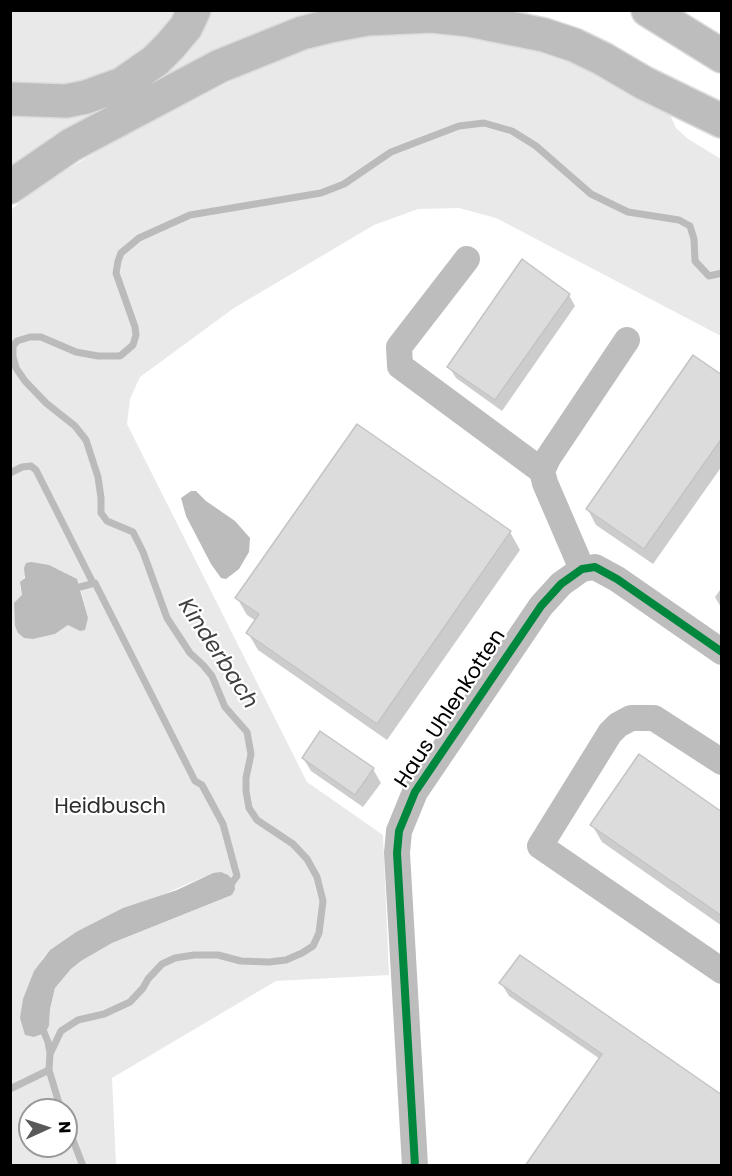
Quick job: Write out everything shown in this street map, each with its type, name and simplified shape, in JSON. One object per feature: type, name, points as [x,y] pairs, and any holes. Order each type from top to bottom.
[{"type":"highway","points":[[10,99],[66,101],[86,98],[122,84],[155,61],[170,46],[186,27],[195,10]]},
{"type":"highway","points":[[546,10],[722,121]]},
{"type":"highway","points":[[648,10],[722,56]]},
{"type":"highway","points":[[10,188],[71,145],[212,70],[260,48],[302,33],[367,19],[421,16],[460,19],[544,35],[574,45],[603,59],[644,83],[722,121]]},
{"type":"street","points":[[467,259],[399,347],[400,366],[542,471]]},
{"type":"street","points":[[627,340],[548,458],[542,471],[545,483],[582,569],[595,567],[617,579],[722,652]]},
{"type":"street","name":"Haus Uhlenkotten","points":[[416,1166],[396,854],[399,831],[415,792],[541,606],[561,584],[582,569]]},
{"type":"street","points":[[722,762],[654,718],[631,718],[610,732],[540,846],[722,971]]},
{"type":"green space","points":[[524,10],[545,24],[375,13],[11,175],[11,110],[49,112],[207,11]]},
{"type":"green space","points":[[10,11],[178,11],[144,50],[120,66],[78,83],[59,86],[11,84]]},
{"type":"green space","name":"Heidbusch","points":[[440,32],[492,37],[570,58],[667,108],[676,128],[688,139],[721,159],[721,336],[496,218],[459,208],[418,209],[374,225],[234,308],[140,377],[130,399],[127,424],[307,782],[383,835],[389,975],[276,981],[112,1078],[116,1165],[11,1166],[11,210],[39,186],[113,142],[270,61],[313,47],[364,36]],"holes":[[[49,565],[80,587],[88,618],[74,627],[68,625],[55,634],[33,639],[14,613],[22,595],[20,586],[26,573]],[[213,873],[232,895],[112,943],[81,961],[55,988],[49,1026],[45,1033],[34,1037],[42,959],[50,950],[76,932]]]},
{"type":"shaded area","points":[[191,491],[196,491],[206,501],[235,521],[250,538],[249,552],[239,569],[226,579],[221,578],[211,564],[186,516],[181,498]]},
{"type":"shaded area","points":[[26,563],[49,565],[77,579],[88,618],[85,630],[80,631],[68,625],[55,634],[33,639],[24,638],[18,633],[15,626],[14,603],[22,595],[20,582],[25,578]]},
{"type":"shaded area","points":[[221,872],[234,881],[235,889],[232,895],[112,943],[81,961],[55,988],[49,1026],[45,1033],[34,1037],[25,1035],[20,1018],[23,999],[34,971],[50,950],[76,932],[123,908],[177,890],[213,873]]},
{"type":"building","points":[[522,259],[570,294],[495,400],[447,367]]},
{"type":"building","points":[[693,355],[722,375],[722,438],[644,549],[586,509]]},
{"type":"building","points":[[357,424],[511,531],[377,724],[246,633],[259,614],[235,598]]},
{"type":"building","points":[[320,731],[374,768],[355,795],[302,758]]},
{"type":"building","points":[[639,754],[722,812],[722,916],[590,825]]},
{"type":"building","points":[[520,955],[722,1095],[722,1166],[525,1166],[602,1054],[499,983]]},
{"type":"waterway","name":"Kinderbach","points":[[57,1098],[49,1070],[50,1054],[61,1031],[78,1020],[104,1014],[130,1002],[162,964],[175,958],[218,955],[241,961],[269,962],[286,960],[302,953],[313,946],[319,933],[323,901],[317,877],[307,859],[293,844],[257,820],[249,808],[246,778],[251,754],[247,732],[225,707],[212,676],[190,653],[167,618],[143,552],[133,532],[107,521],[101,513],[98,477],[86,440],[75,426],[46,403],[25,381],[16,368],[13,357],[13,346],[17,341],[30,337],[41,337],[76,352],[98,356],[120,356],[133,345],[136,335],[116,273],[121,253],[139,238],[190,215],[321,193],[344,184],[391,152],[459,126],[484,123],[512,131],[536,146],[591,194],[628,212],[679,220],[690,226],[694,239],[695,261],[709,276],[722,273]]},
{"type":"waterway","points":[[10,473],[22,467],[31,466],[36,470],[93,583]]},
{"type":"waterway","points":[[80,587],[95,583],[195,781],[202,785],[223,824],[237,876],[229,887]]},
{"type":"waterway","points":[[42,1027],[50,1053]]},
{"type":"waterway","points":[[10,1089],[49,1070]]},
{"type":"waterway","name":"Kinderbach","points":[[78,1153],[83,1166]]},
{"type":"cycle path","points":[[415,1166],[397,853],[399,831],[415,792],[541,606],[561,584],[582,569],[595,567],[617,579],[722,652]]}]
